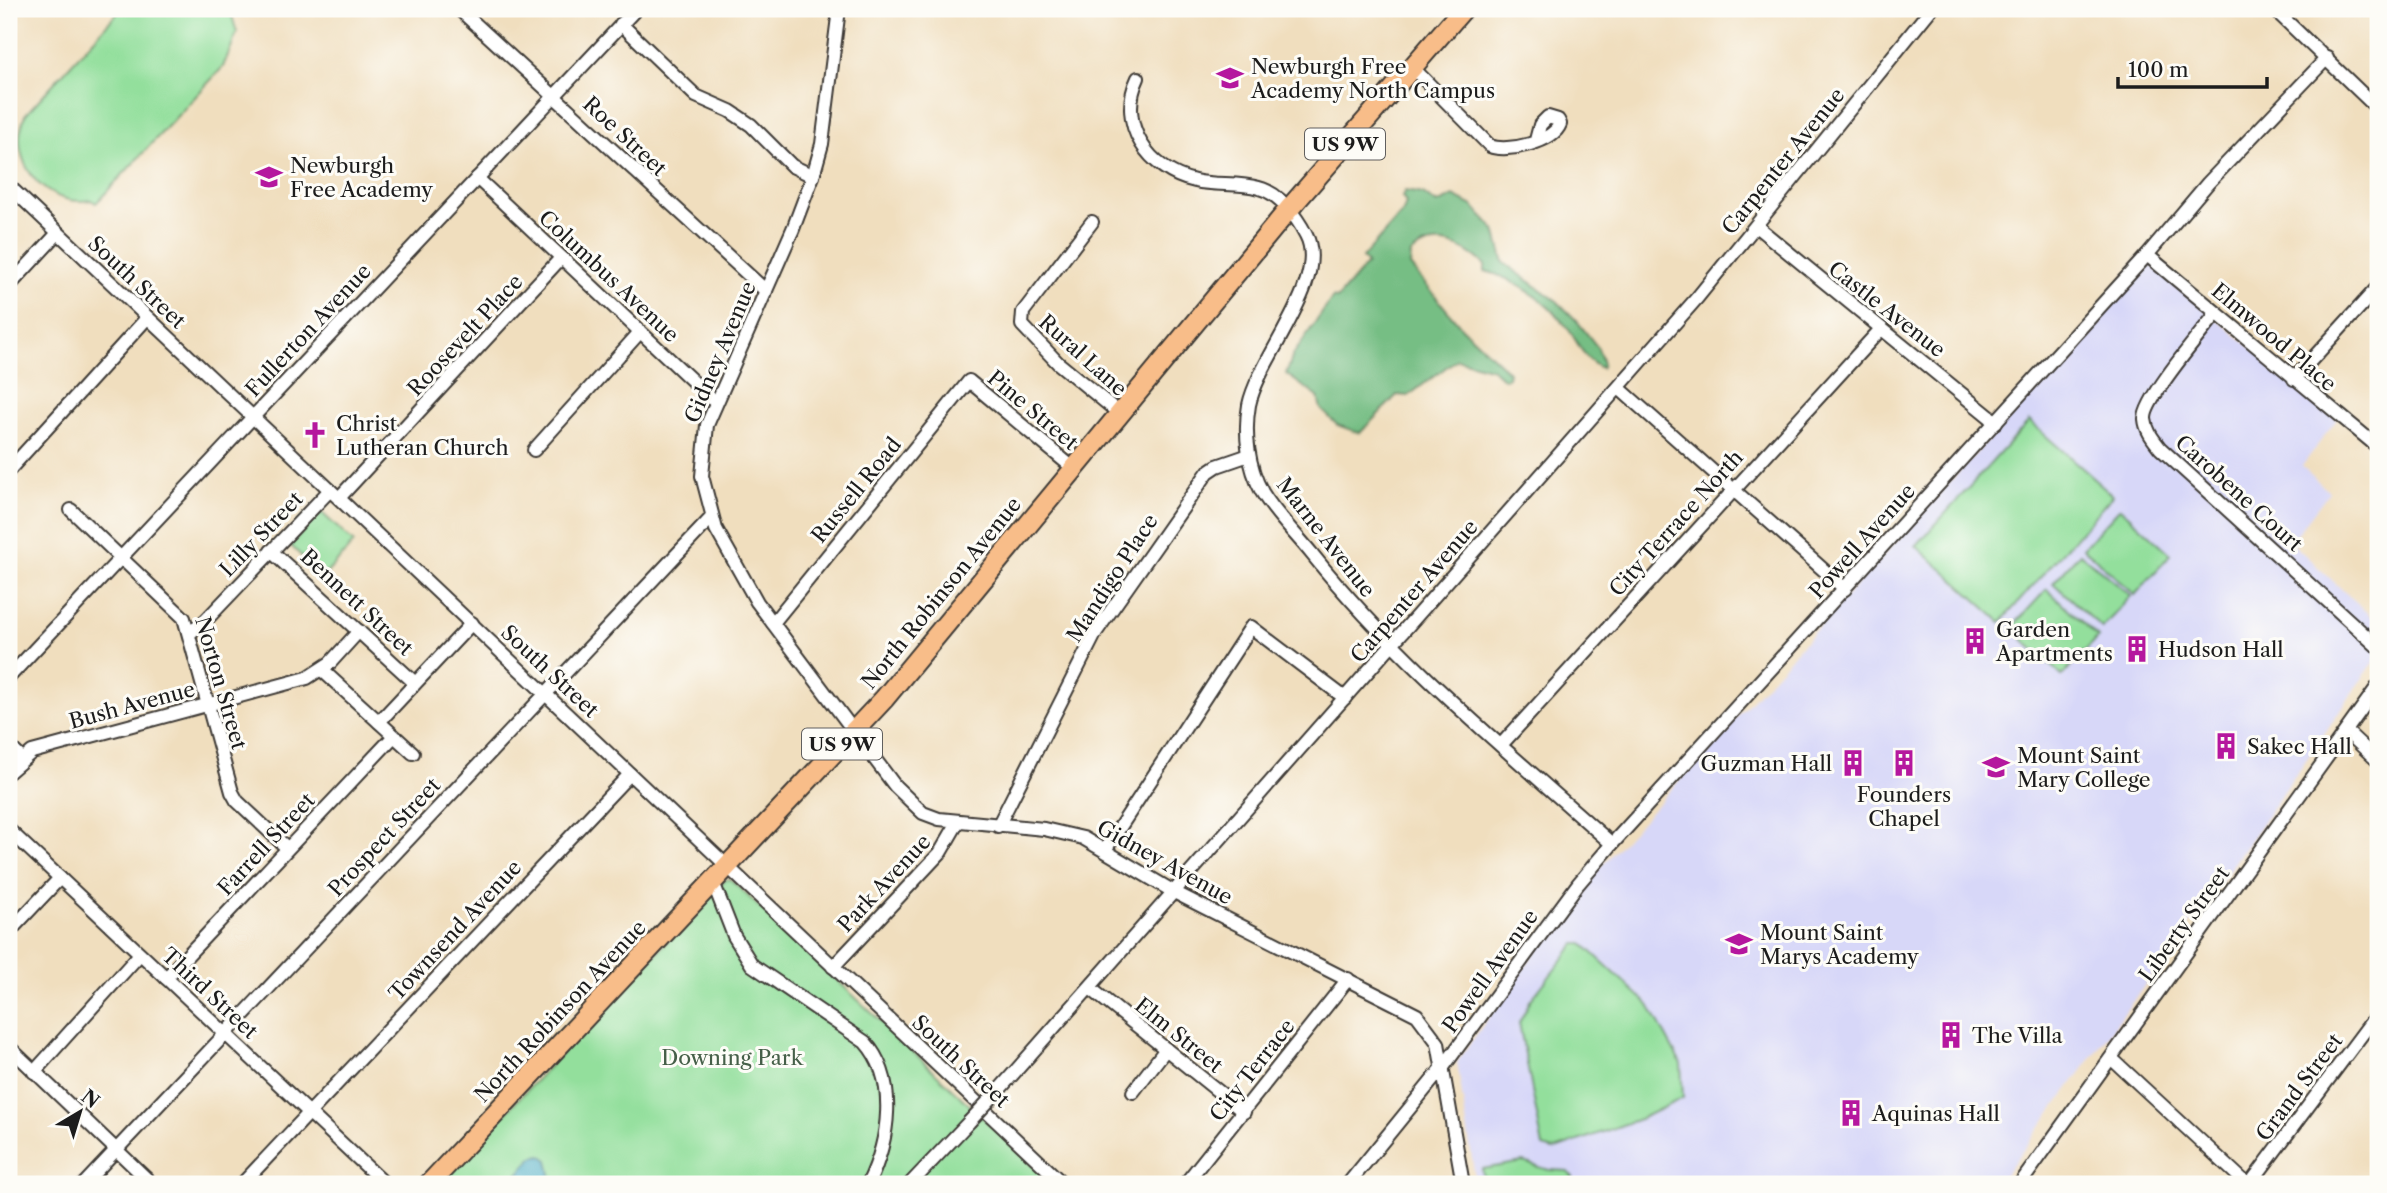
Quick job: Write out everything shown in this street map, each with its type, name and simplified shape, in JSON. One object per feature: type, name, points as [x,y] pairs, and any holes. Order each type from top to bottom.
[{"type":"highway","name":"North Robinson Avenue","points":[[429,1184],[884,699],[1289,208],[1412,67],[1455,11]]},
{"type":"street","name":"Roe Street","points":[[459,9],[766,291]]},
{"type":"street","name":"Gidney Avenue","points":[[839,9],[822,144],[813,176],[707,425],[701,460],[702,476],[712,517],[732,562],[773,623],[855,731],[910,802],[923,813],[958,822],[1062,831],[1105,850],[1174,892],[1417,1015],[1438,1043],[1463,1184]]},
{"type":"street","name":"Carpenter Avenue","points":[[910,1184],[1090,988],[1619,388],[1756,226],[1931,9]]},
{"type":"street","points":[[2274,9],[2378,109]]},
{"type":"street","name":"Fullerton Avenue","points":[[9,677],[632,10]]},
{"type":"street","points":[[621,24],[696,96],[751,125],[792,166],[813,176]]},
{"type":"street","name":"Powell Avenue","points":[[1348,1184],[1444,1066],[1578,884],[1612,844],[2147,255],[2207,183],[2327,58]]},
{"type":"street","points":[[1412,67],[1490,146],[1509,148],[1536,140]]},
{"type":"street","points":[[1138,78],[1130,94],[1135,132],[1157,164],[1175,175],[1195,181],[1260,188],[1289,208]]},
{"type":"street","name":"Columbus Avenue","points":[[477,178],[716,403]]},
{"type":"street","name":"South Street","points":[[9,186],[1063,1184]]},
{"type":"street","name":"Marne Avenue","points":[[1289,208],[1307,235],[1312,265],[1308,280],[1256,379],[1247,430],[1252,470],[1267,498],[1391,646],[1612,844]]},
{"type":"street","name":"Rural Lane","points":[[1092,222],[1023,312],[1022,325],[1058,363],[1119,413]]},
{"type":"street","name":"Castle Avenue","points":[[1756,226],[1996,422]]},
{"type":"street","points":[[9,286],[58,233]]},
{"type":"street","name":"Elmwood Place","points":[[2147,255],[2378,447]]},
{"type":"street","name":"Roosevelt Place","points":[[334,494],[561,258]]},
{"type":"street","points":[[2294,379],[2378,287]]},
{"type":"street","name":"Carobene Court","points":[[2216,314],[2152,399],[2145,420],[2149,433],[2160,449],[2378,647]]},
{"type":"street","points":[[9,470],[148,318]]},
{"type":"street","name":"City Terrace North","points":[[1501,745],[1881,329]]},
{"type":"street","points":[[534,450],[640,332]]},
{"type":"street","name":"Pine Street","points":[[969,381],[1073,468]]},
{"type":"street","name":"Russell Road","points":[[773,623],[969,381]]},
{"type":"street","points":[[1619,388],[1845,589]]},
{"type":"street","name":"Mandigo Place","points":[[998,826],[1096,632],[1208,472],[1249,455]]},
{"type":"street","name":"Lilly Street","points":[[190,633],[206,620],[271,551],[334,494]]},
{"type":"street","name":"Norton Street","points":[[71,510],[180,611],[190,633],[232,792],[237,801],[287,848]]},
{"type":"street","name":"Prospect Street","points":[[84,1184],[712,517]]},
{"type":"street","name":"Bennett Street","points":[[271,551],[415,683]]},
{"type":"street","points":[[379,722],[472,624]]},
{"type":"street","points":[[1105,850],[1251,627],[1345,698]]},
{"type":"street","name":"Bush Avenue","points":[[9,772],[32,752],[307,678],[322,670],[359,631]]},
{"type":"street","points":[[322,670],[413,753]]},
{"type":"street","name":"Liberty Street","points":[[2020,1184],[2378,686]]},
{"type":"street","points":[[2346,732],[2378,761]]},
{"type":"street","name":"Farrell Street","points":[[166,978],[394,736]]},
{"type":"street","points":[[9,746],[22,759]]},
{"type":"street","name":"Townsend Avenue","points":[[242,1184],[630,774]]},
{"type":"street","name":"Park Avenue","points":[[833,967],[940,853],[958,822]]},
{"type":"street","name":"Third Street","points":[[9,830],[385,1184]]},
{"type":"street","points":[[9,932],[60,878]]},
{"type":"street","points":[[713,882],[734,936],[752,964],[865,1042],[878,1057],[887,1092],[886,1118],[882,1141],[868,1184]]},
{"type":"street","points":[[34,1072],[140,954]]},
{"type":"street","name":"City Terrace","points":[[1185,1184],[1349,979]]},
{"type":"street","name":"Elm Street","points":[[1090,988],[1244,1112]]},
{"type":"street","name":"Grand Street","points":[[2249,1184],[2378,1013]]},
{"type":"street","points":[[9,1047],[152,1184]]},
{"type":"street","points":[[1133,1092],[1166,1049]]},
{"type":"street","points":[[2111,1058],[2249,1184]]},
{"type":"shaded area","name":"Mount Saint Mary College","points":[[2149,263],[2337,419],[2302,466],[2329,492],[2291,542],[2378,623],[2378,656],[2224,878],[1998,1184],[1476,1184],[1457,1062],[1578,892]]},
{"type":"green space","points":[[121,9],[230,9],[237,33],[223,67],[96,203],[91,200],[64,198],[40,185],[25,163],[20,136],[25,115]]},
{"type":"green space","points":[[1405,191],[1423,194],[1437,204],[1454,196],[1473,206],[1495,230],[1504,263],[1557,301],[1577,321],[1598,348],[1603,364],[1601,368],[1585,355],[1558,317],[1529,292],[1507,279],[1485,271],[1485,265],[1459,247],[1429,244],[1411,254],[1410,266],[1461,327],[1509,372],[1508,377],[1504,379],[1493,369],[1457,359],[1408,396],[1397,395],[1360,433],[1337,425],[1321,409],[1318,397],[1286,374],[1293,355],[1333,297],[1337,299],[1367,264],[1362,258],[1403,212],[1406,203],[1402,197]]},
{"type":"green space","points":[[2029,421],[2113,495],[2001,622],[1916,546]]},
{"type":"green space","points":[[2120,508],[2171,554],[2135,595],[2083,548]]},
{"type":"green space","points":[[321,512],[354,543],[323,577],[290,545]]},
{"type":"green space","points":[[2080,553],[2131,596],[2102,628],[2053,583]]},
{"type":"green space","points":[[2047,589],[2098,637],[2062,676],[2011,628]]},
{"type":"green space","name":"Downing Park","points":[[730,879],[1053,1184],[438,1184],[725,880]]},
{"type":"green space","points":[[1575,944],[1583,944],[1649,1005],[1681,1064],[1683,1098],[1642,1118],[1553,1150],[1543,1147],[1519,1023],[1530,1001]]},
{"type":"green space","points":[[1523,1162],[1549,1170],[1568,1171],[1573,1177],[1573,1184],[1484,1184],[1482,1169]]},
{"type":"water","points":[[541,1155],[548,1160],[553,1184],[509,1184],[533,1157]]},
{"type":"place","name":"Newburgh Free Academy North Campus","points":[[1230,78]]},
{"type":"place","name":"Newburgh Free Academy","points":[[269,177]]},
{"type":"place","name":"Christ Lutheran Church","points":[[315,435]]},
{"type":"place","name":"Garden Apartments","points":[[1975,641]]},
{"type":"place","name":"Hudson Hall","points":[[2137,649]]},
{"type":"place","name":"Sakec Hall","points":[[2226,746]]},
{"type":"place","name":"Guzman Hall","points":[[1853,763]]},
{"type":"place","name":"Founders Chapel","points":[[1904,763]]},
{"type":"place","name":"Mount Saint Mary College","points":[[1996,767]]},
{"type":"place","name":"Mount Saint Marys Academy","points":[[1739,944]]},
{"type":"place","name":"The Villa","points":[[1951,1035]]},
{"type":"place","name":"Aquinas Hall","points":[[1851,1113]]}]
